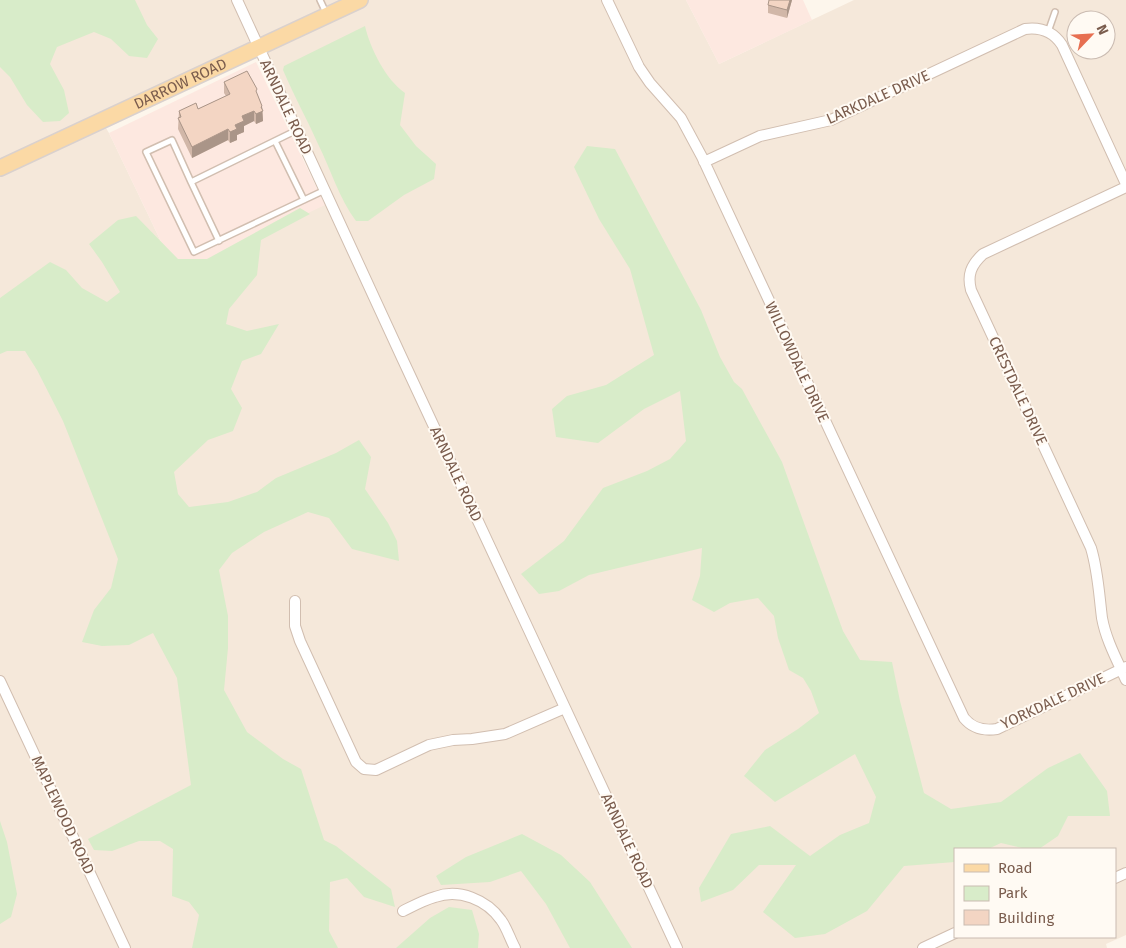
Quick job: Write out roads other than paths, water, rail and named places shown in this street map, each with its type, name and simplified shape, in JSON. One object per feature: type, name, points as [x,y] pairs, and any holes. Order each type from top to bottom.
[{"type":"main road","name":"DARROW ROAD","points":[[0,168],[360,0]]},
{"type":"street","name":"ARNDALE ROAD","points":[[237,0],[677,948]]},
{"type":"street","name":"WILLOWDALE DRIVE","points":[[607,0],[639,67],[688,128],[960,713],[967,722],[979,729]]},
{"type":"street","name":"LARKDALE DRIVE","points":[[704,162],[760,136],[831,120],[1024,29],[1034,28],[1048,32]]},
{"type":"street","points":[[1048,32],[1062,45],[1126,186]]},
{"type":"street","name":"CRESTDALE DRIVE","points":[[1126,186],[983,254],[973,264],[969,282],[971,290],[1091,548],[1097,571],[1104,624],[1109,642],[1123,668],[1126,680]]},
{"type":"street","points":[[295,600],[295,626],[300,641],[356,762],[364,769],[376,770],[438,742],[505,734],[565,708]]},
{"type":"street","name":"YORKDALE DRIVE","points":[[979,729],[997,728],[1123,668]]},
{"type":"street","name":"MAPLEWOOD ROAD","points":[[0,681],[125,948]]},
{"type":"street","points":[[403,911],[436,896],[454,894],[468,896],[484,904],[502,921],[514,948]]},
{"type":"street","points":[[923,948],[954,933]]},
{"type":"lane","points":[[320,0],[327,15]]},
{"type":"lane","points":[[1048,32],[1055,12]]},
{"type":"lane","points":[[191,182],[297,130]]},
{"type":"lane","points":[[219,241],[172,140],[146,152],[194,252],[219,241],[325,190]]},
{"type":"lane","points":[[275,141],[304,200]]}]
